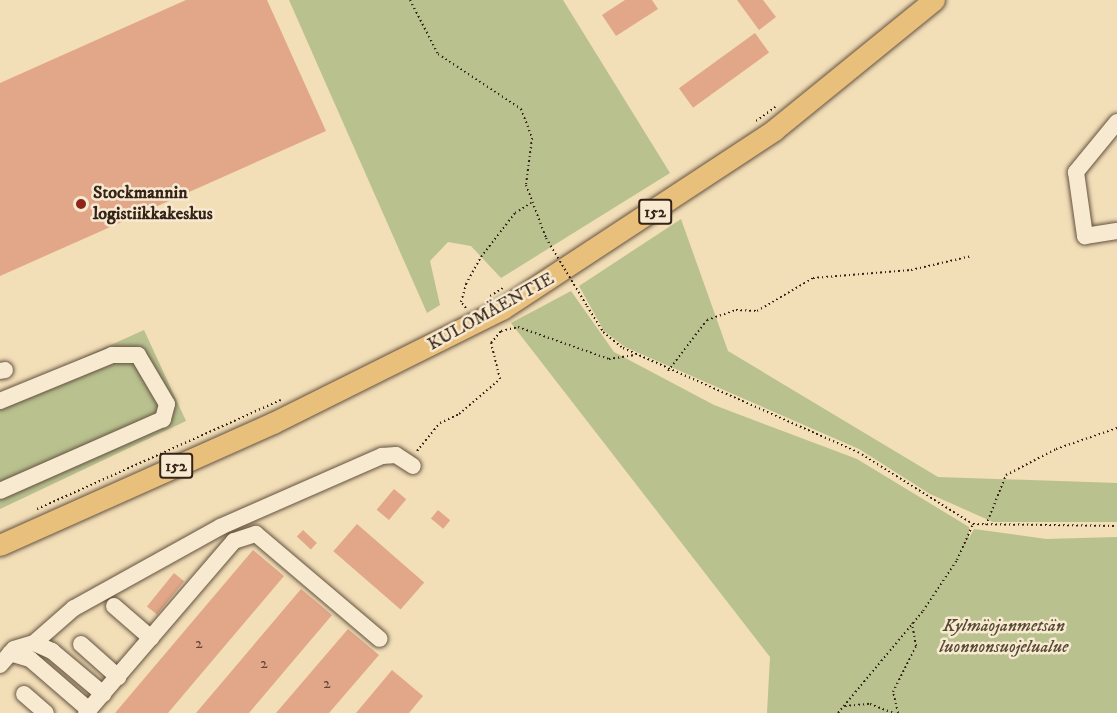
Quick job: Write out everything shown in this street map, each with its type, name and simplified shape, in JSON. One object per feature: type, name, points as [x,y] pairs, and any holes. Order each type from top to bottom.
[{"type":"main road","name":"KULOMÄENTIE","points":[[0,545],[273,423],[468,313],[737,156],[858,66],[934,0]]},
{"type":"lane","points":[[1117,122],[1076,172],[1085,236],[1117,231]]},
{"type":"lane","points":[[0,401],[112,355],[138,355],[167,404],[163,420],[0,491]]},
{"type":"lane","points":[[5,659],[34,643],[74,608],[220,527],[382,456],[410,464]]},
{"type":"lane","points":[[5,659],[30,658],[88,711],[234,541],[256,534],[380,639]]},
{"type":"lane","points":[[114,606],[151,638]]},
{"type":"lane","points":[[34,643],[52,651],[103,694]]},
{"type":"lane","points":[[81,644],[118,677]]},
{"type":"lane","points":[[24,694],[46,713]]},
{"type":"path","points":[[410,0],[438,54],[520,109],[532,138],[526,185],[531,203],[546,238],[603,332],[635,355],[667,372],[858,452],[973,524],[1117,526]]},
{"type":"path","points":[[750,125],[785,99]]},
{"type":"path","points":[[468,313],[461,302],[466,284],[481,257],[514,213],[531,203]]},
{"type":"path","points":[[548,260],[567,248]]},
{"type":"path","points":[[667,372],[707,320],[736,310],[757,311],[813,278],[912,270],[971,256]]},
{"type":"path","points":[[483,300],[511,283]]},
{"type":"path","points":[[410,464],[440,423],[459,414],[500,379],[491,343],[501,331],[518,327],[609,359],[635,355]]},
{"type":"path","points":[[32,512],[287,397]]},
{"type":"path","points":[[986,525],[1006,475],[1056,449],[1117,428]]},
{"type":"path","points":[[838,713],[912,623],[957,560],[973,524]]},
{"type":"path","points":[[898,713],[893,692],[916,646],[912,623]]},
{"type":"path","points":[[845,706],[870,704],[893,713]]},
{"type":"green space","points":[[289,0],[563,0],[670,173],[501,278],[471,246],[448,242],[430,261],[440,305],[427,313]]},
{"type":"green space","points":[[681,219],[728,351],[938,477],[1117,483],[1117,522],[993,522],[930,494],[859,449],[625,347],[604,331],[579,286]]},
{"type":"green space","name":"Kylmäojanmetsän luonnonsuojelualue","points":[[571,291],[614,352],[714,405],[857,459],[969,527],[969,538],[974,529],[1046,539],[1117,537],[1117,713],[767,713],[770,657],[511,323]]},
{"type":"green space","points":[[144,330],[186,421],[0,509],[0,395]]},
{"type":"building","name":"Stockmannin logistiikkakeskus","points":[[186,0],[267,0],[326,131],[0,276],[0,83]]},
{"type":"building","points":[[625,0],[652,0],[658,9],[616,36],[602,15]]},
{"type":"building","points":[[737,0],[763,0],[776,17],[759,30]]},
{"type":"building","points":[[755,33],[769,52],[693,108],[679,88]]},
{"type":"building","points":[[394,489],[406,499],[389,520],[377,510]]},
{"type":"building","points":[[438,510],[450,520],[443,529],[431,518]]},
{"type":"building","points":[[357,524],[424,582],[401,610],[333,551]]},
{"type":"building","points":[[303,530],[317,543],[311,550],[297,537]]},
{"type":"building","points":[[253,550],[284,576],[168,713],[115,713]]},
{"type":"building","points":[[174,573],[184,581],[157,615],[147,606]]},
{"type":"building","points":[[301,589],[332,615],[249,713],[196,713]]},
{"type":"building","points":[[348,629],[379,655],[329,713],[276,713]]},
{"type":"building","points":[[392,670],[423,696],[409,713],[356,713]]},
{"type":"place","name":"Stockmannin logistiikkakeskus","points":[[81,204]]}]
